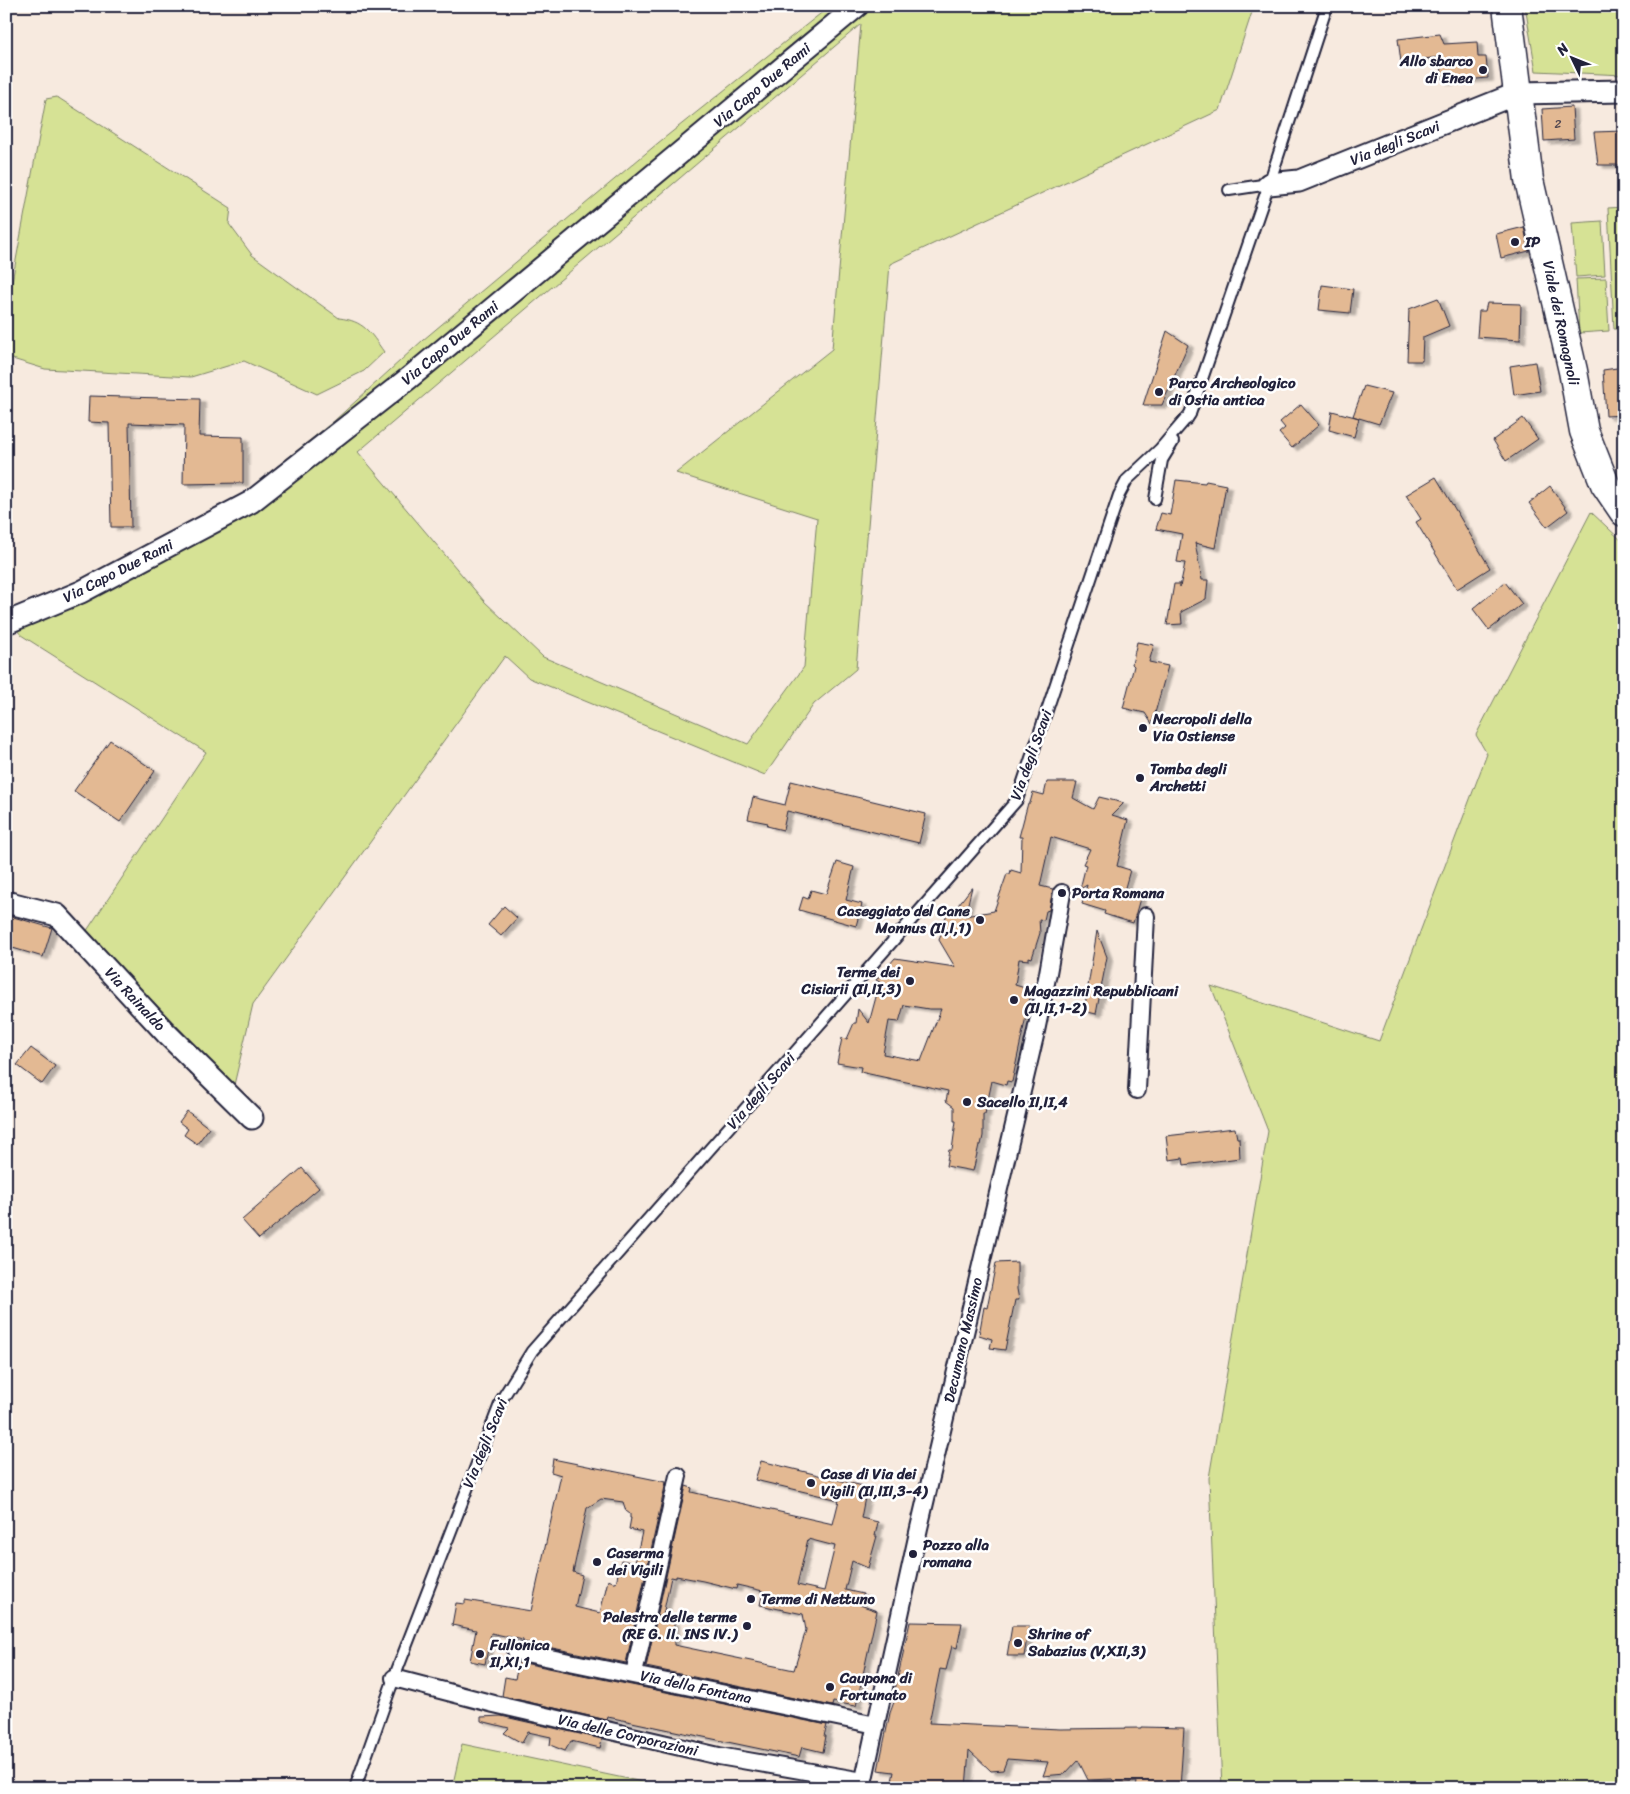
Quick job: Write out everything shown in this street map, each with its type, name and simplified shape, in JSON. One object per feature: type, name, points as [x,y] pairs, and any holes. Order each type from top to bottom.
[{"type":"main road","name":"Viale dei Romagnoli","points":[[1508,6],[1531,190],[1573,371],[1584,431],[1604,484],[1624,512]]},
{"type":"street","name":"Via Capo Due Rami","points":[[6,623],[82,592],[251,502],[409,378],[857,6]]},
{"type":"street","points":[[1518,93],[1624,90]]},
{"type":"street","name":"Via degli Scavi","points":[[1269,184],[1299,181],[1518,93]]},
{"type":"street","name":"Decumano Massimo","points":[[863,1784],[923,1509],[1034,1036],[1048,973],[1062,892]]},
{"type":"street","name":"Via Rainaldo","points":[[6,902],[56,915],[166,1033],[252,1118]]},
{"type":"street","points":[[1137,1090],[1146,916]]},
{"type":"street","points":[[634,1674],[678,1476]]},
{"type":"street","name":"Via della Fontana","points":[[516,1651],[876,1725]]},
{"type":"street","name":"Via delle Corporazioni","points":[[394,1678],[494,1704],[719,1756],[863,1784]]},
{"type":"lane","name":"Via degli Scavi","points":[[1155,499],[1162,460],[1190,414],[1269,184],[1327,6]]},
{"type":"lane","points":[[1229,190],[1269,184]]},
{"type":"lane","name":"Via degli Scavi","points":[[355,1788],[394,1678],[502,1399],[532,1351],[1017,800],[1119,495],[1127,480],[1160,449],[1190,414]]},
{"type":"green space","points":[[830,6],[1254,6],[1220,110],[890,264],[856,669],[814,704],[765,775],[529,678],[505,656],[253,1004],[234,1085],[86,932],[206,752],[21,635],[6,616],[6,611],[106,569],[235,500],[334,421],[423,340],[658,143]],"holes":[[[861,24],[832,349],[676,473],[817,518],[804,667],[748,744],[543,657],[484,601],[358,452]]]},
{"type":"green space","points":[[1525,6],[1624,6],[1624,75],[1536,71]]},
{"type":"green space","points":[[57,97],[231,208],[229,224],[252,255],[339,318],[361,325],[370,333],[384,352],[364,371],[317,394],[244,361],[191,377],[45,369],[6,357],[6,314],[46,99]]},
{"type":"green space","points":[[1624,207],[1624,329],[1614,329],[1608,208]]},
{"type":"green space","points":[[1602,221],[1605,275],[1576,277],[1572,223]]},
{"type":"green space","points":[[1606,278],[1609,331],[1579,333],[1576,279]]},
{"type":"green space","points":[[1591,512],[1624,543],[1624,1788],[1222,1788],[1209,1478],[1268,1131],[1211,986],[1379,1041],[1487,754],[1476,735]]},
{"type":"green space","points":[[462,1744],[671,1788],[452,1788]]},
{"type":"building","points":[[1440,34],[1444,44],[1477,42],[1478,57],[1486,57],[1488,78],[1443,82],[1440,57],[1401,62],[1398,39]]},
{"type":"building","points":[[1572,107],[1574,139],[1544,141],[1542,109]]},
{"type":"building","points":[[1624,131],[1624,165],[1598,165],[1594,132]]},
{"type":"building","name":"IP","points":[[1524,227],[1529,251],[1501,258],[1496,234]]},
{"type":"building","points":[[1322,285],[1353,289],[1350,313],[1319,310]]},
{"type":"building","points":[[1438,298],[1449,326],[1423,337],[1422,361],[1407,361],[1409,309]]},
{"type":"building","points":[[1487,303],[1521,304],[1520,340],[1477,337],[1479,311],[1485,311]]},
{"type":"building","points":[[1167,331],[1188,345],[1162,405],[1143,405]]},
{"type":"building","points":[[1535,362],[1540,391],[1514,395],[1510,366]]},
{"type":"building","points":[[1624,367],[1624,415],[1606,416],[1603,370]]},
{"type":"building","points":[[1364,386],[1392,393],[1379,424],[1353,416]]},
{"type":"building","points":[[89,396],[200,399],[199,436],[243,437],[243,483],[183,484],[184,425],[129,423],[131,527],[111,527],[109,423],[88,422]]},
{"type":"building","points":[[1301,404],[1319,425],[1292,448],[1279,433],[1285,428],[1280,422]]},
{"type":"building","points":[[1332,411],[1359,418],[1354,437],[1329,430]]},
{"type":"building","points":[[1523,418],[1538,439],[1506,461],[1493,440]]},
{"type":"building","points":[[1436,477],[1490,568],[1457,589],[1416,522],[1421,519],[1406,495]]},
{"type":"building","points":[[1176,480],[1205,483],[1206,481],[1226,485],[1215,548],[1195,543],[1202,580],[1208,580],[1206,599],[1181,612],[1182,624],[1167,625],[1174,584],[1180,584],[1180,587],[1185,563],[1177,562],[1182,534],[1156,529],[1161,513],[1170,515]]},
{"type":"building","points":[[1550,486],[1568,511],[1547,527],[1529,503]]},
{"type":"building","points":[[1505,582],[1522,604],[1489,630],[1473,609]]},
{"type":"building","points":[[1137,642],[1154,645],[1149,662],[1168,666],[1152,724],[1145,713],[1123,708],[1134,666],[1132,664]]},
{"type":"building","points":[[110,740],[155,771],[120,822],[74,791]]},
{"type":"building","points":[[791,781],[926,814],[919,843],[787,811],[783,830],[767,826],[768,823],[748,819],[753,797],[785,805]]},
{"type":"building","points":[[1047,782],[1077,782],[1073,798],[1093,809],[1099,797],[1124,803],[1112,815],[1128,820],[1117,866],[1130,870],[1124,891],[1141,895],[1133,923],[1104,914],[1105,911],[1082,904],[1087,885],[1080,889],[1086,865],[1083,864],[1090,849],[1051,837],[1040,886],[1053,889],[1049,910],[1046,911],[1044,920],[1039,919],[1040,933],[1032,958],[1029,957],[1029,960],[1019,959],[1015,985],[1025,988],[1028,990],[1027,992],[1031,993],[1012,1082],[1007,1081],[1006,1085],[992,1081],[985,1114],[983,1114],[983,1136],[973,1171],[946,1166],[949,1150],[952,1150],[956,1121],[954,1121],[954,1107],[946,1101],[948,1091],[860,1072],[861,1067],[837,1063],[842,1038],[847,1039],[854,1023],[856,1023],[858,1009],[869,1023],[880,982],[876,980],[895,958],[955,967],[939,940],[947,913],[952,913],[972,887],[965,916],[994,911],[1007,874],[1010,874],[1011,870],[1021,873],[1022,837],[1019,837],[1028,803],[1030,803],[1033,792],[1044,795]],"holes":[[[904,1005],[941,1009],[921,1061],[883,1054],[889,1021],[899,1022]]]},
{"type":"building","points":[[837,862],[854,867],[846,900],[862,904],[856,926],[799,910],[803,897],[808,899],[811,890],[826,894]]},
{"type":"building","points":[[504,906],[517,918],[501,936],[488,925]]},
{"type":"building","points":[[6,915],[52,928],[43,957],[6,946]]},
{"type":"building","points":[[1097,931],[1107,957],[1096,1014],[1084,1011]]},
{"type":"building","points":[[31,1048],[55,1066],[42,1084],[17,1065]]},
{"type":"building","points":[[187,1111],[209,1128],[197,1144],[184,1135],[188,1129],[179,1122]]},
{"type":"building","points":[[1235,1128],[1237,1138],[1239,1138],[1240,1158],[1184,1165],[1183,1158],[1169,1160],[1166,1136]]},
{"type":"building","points":[[302,1168],[319,1188],[259,1239],[242,1220]]},
{"type":"building","points":[[1017,1262],[1019,1300],[1015,1300],[1005,1350],[990,1348],[992,1339],[979,1335],[984,1307],[987,1308],[996,1263]]},
{"type":"building","points":[[553,1459],[666,1482],[626,1663],[523,1642],[523,1640],[491,1633],[485,1664],[470,1661],[476,1630],[452,1625],[456,1603],[465,1604],[465,1600],[531,1611],[561,1475],[551,1472]],"holes":[[[601,1499],[623,1502],[631,1518],[629,1529],[642,1532],[635,1563],[621,1560],[616,1583],[608,1580],[600,1613],[575,1607],[582,1575],[573,1572],[587,1508]]]},
{"type":"building","points":[[761,1461],[867,1487],[861,1518],[878,1522],[875,1536],[877,1536],[868,1568],[852,1561],[845,1590],[863,1594],[860,1605],[877,1611],[856,1706],[833,1702],[832,1706],[646,1667],[686,1486],[692,1488],[691,1492],[833,1524],[839,1500],[755,1480]],"holes":[[[808,1539],[835,1546],[824,1591],[797,1585]],[[676,1576],[736,1589],[737,1585],[763,1591],[760,1605],[803,1614],[806,1630],[794,1670],[674,1645],[674,1622],[662,1620],[671,1577],[676,1578]]]},
{"type":"building","points":[[910,1622],[962,1623],[957,1648],[952,1646],[946,1670],[940,1669],[929,1723],[1060,1729],[1184,1728],[1180,1788],[1136,1788],[1137,1782],[1123,1783],[1115,1782],[1112,1779],[1088,1780],[1078,1760],[1065,1774],[1043,1776],[1048,1762],[1007,1759],[1003,1770],[991,1771],[969,1750],[966,1788],[909,1788],[910,1785],[892,1781],[894,1772],[878,1770],[890,1713],[895,1699],[893,1699]]},
{"type":"building","points":[[1012,1626],[1029,1626],[1024,1656],[1007,1656]]},
{"type":"building","points":[[519,1662],[827,1725],[823,1752],[802,1747],[799,1757],[608,1717],[607,1720],[502,1696],[505,1677],[515,1679]]},
{"type":"building","points":[[501,1716],[602,1739],[600,1748],[571,1741],[565,1751],[550,1745],[551,1737],[528,1732],[522,1743],[504,1733],[509,1728],[481,1721],[481,1717]]},
{"type":"place","name":"Allo sbarco di Enea","points":[[1483,70]]},
{"type":"place","name":"IP","points":[[1515,242]]},
{"type":"place","name":"Parco Archeologico di Ostia antica","points":[[1159,392]]},
{"type":"place","name":"Necropoli della Via Ostiense","points":[[1143,728]]},
{"type":"place","name":"Tomba degli Archetti","points":[[1140,778]]},
{"type":"place","name":"Porta Romana","points":[[1062,893]]},
{"type":"place","name":"Caseggiato del Cane Monnus (II,I,1)","points":[[980,920]]},
{"type":"place","name":"Terme dei Cisiarii (II,II,3)","points":[[910,981]]},
{"type":"place","name":"Magazzini Repubblicani (II,II,1-2)","points":[[1014,1000]]},
{"type":"place","name":"Sacello II,II,4","points":[[967,1102]]},
{"type":"place","name":"Case di Via dei Vigili (II,III,3-4)","points":[[811,1483]]},
{"type":"place","name":"Pozzo alla romana","points":[[913,1554]]},
{"type":"place","name":"Caserma dei Vigili","points":[[597,1562]]},
{"type":"place","name":"Terme di Nettuno","points":[[751,1599]]},
{"type":"place","name":"Palestra delle terme (RE G. II. INS IV.)","points":[[747,1626]]},
{"type":"place","name":"Shrine of Sabazius (V,XII,3)","points":[[1018,1643]]},
{"type":"place","name":"Fullonica II,XI,1","points":[[480,1654]]},
{"type":"place","name":"Caupona di Fortunato","points":[[830,1687]]}]
